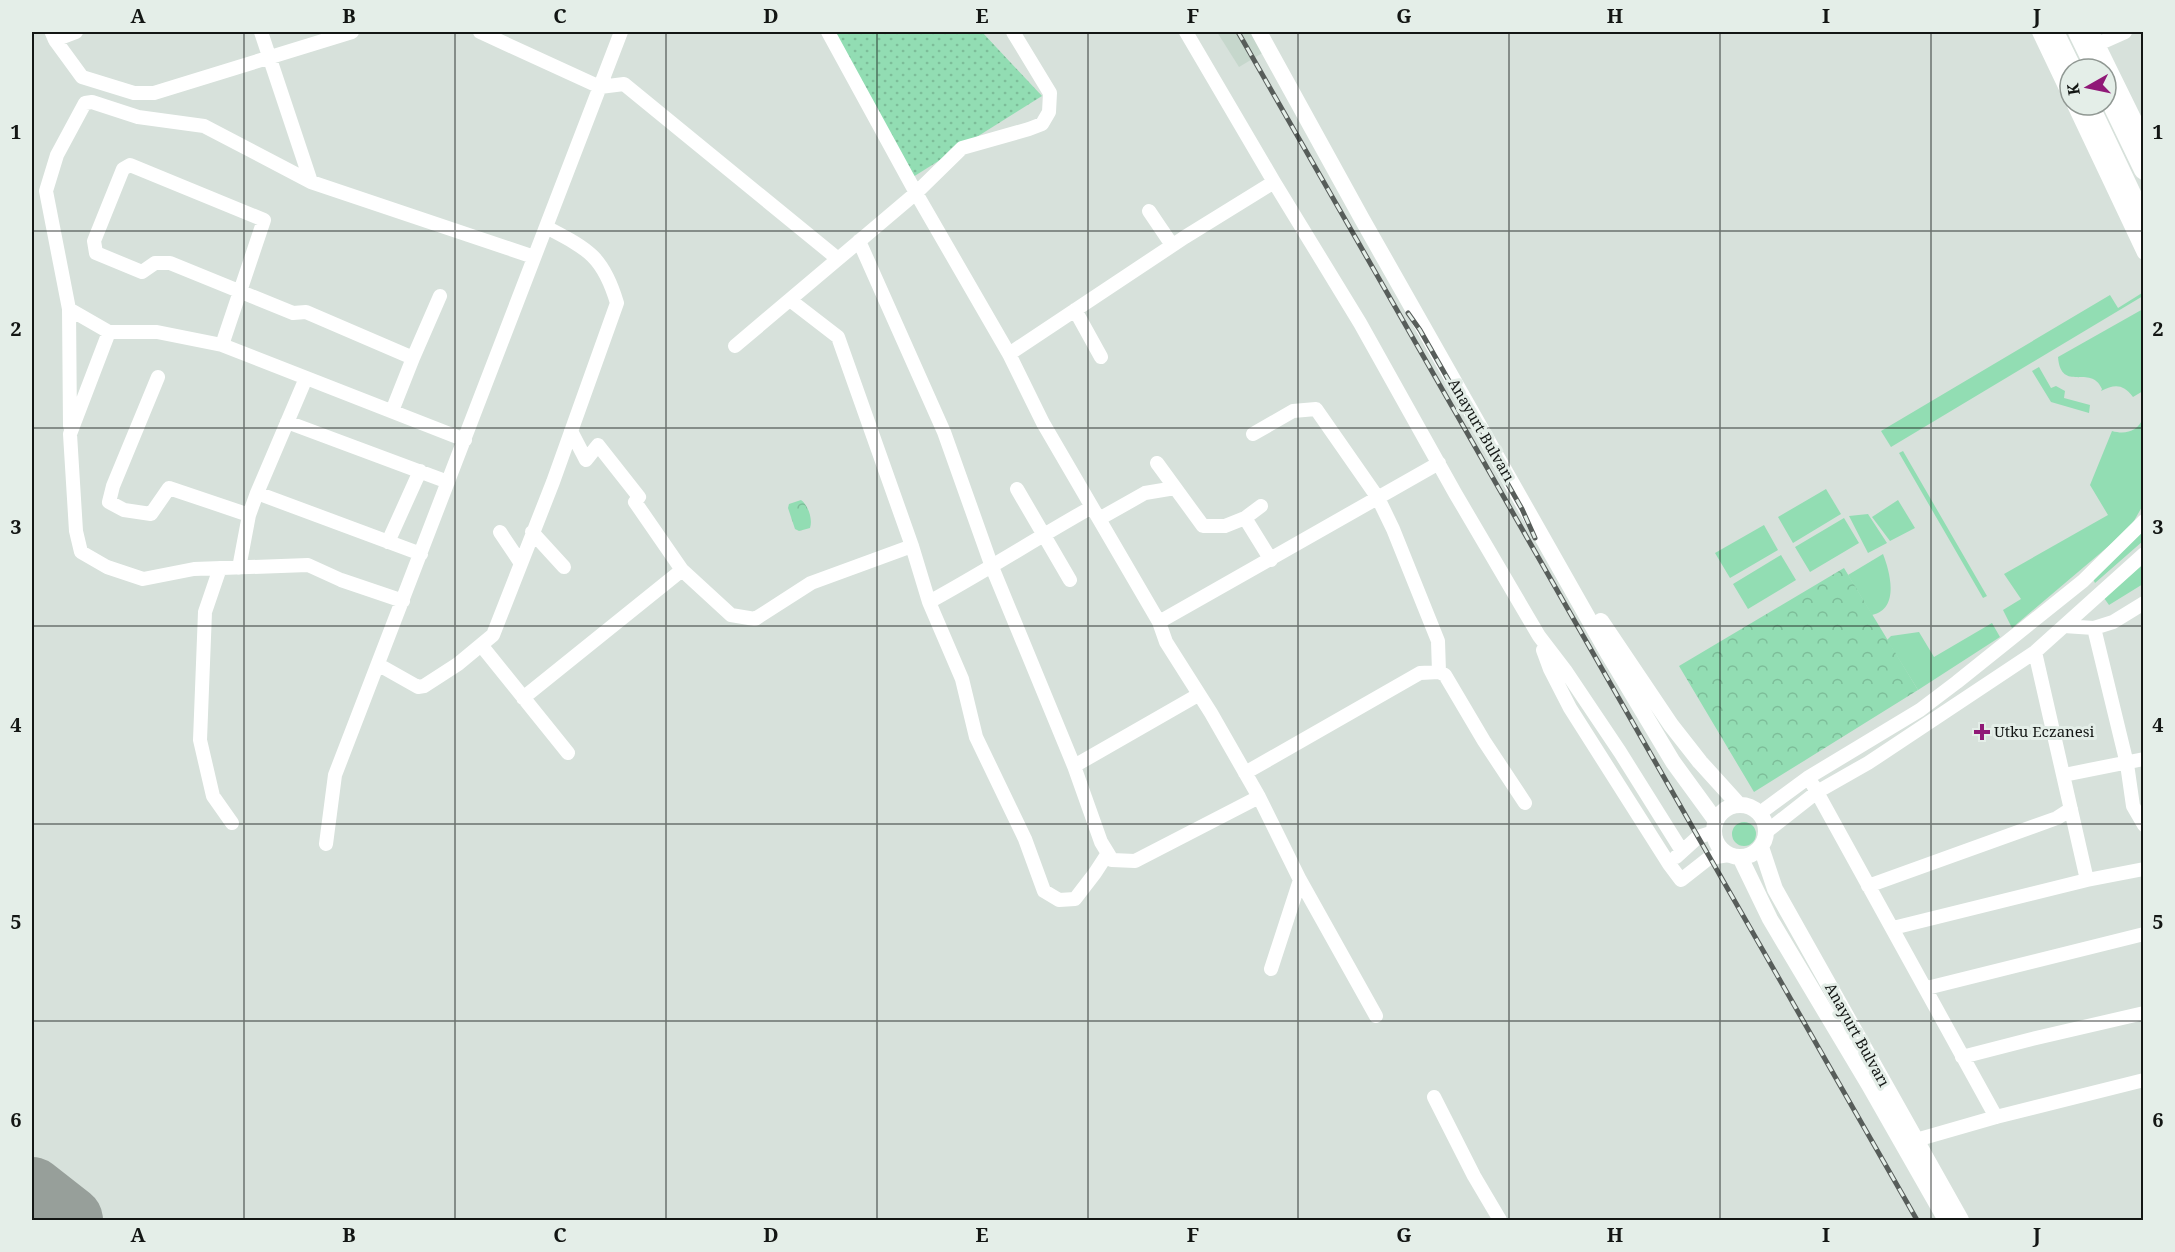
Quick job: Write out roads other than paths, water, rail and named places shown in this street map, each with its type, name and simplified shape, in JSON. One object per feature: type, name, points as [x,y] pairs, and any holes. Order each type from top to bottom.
[{"type":"highway","points":[[2054,32],[2066,57]]},
{"type":"highway","points":[[2078,32],[2090,57]]},
{"type":"highway","points":[[2118,116],[2144,170]]},
{"type":"highway","points":[[2095,117],[2144,221]]},
{"type":"main road","name":"Anayurt Bulvarı","points":[[1259,32],[1609,655],[1673,762],[1715,826]]},
{"type":"main road","name":"Anayurt Bulvarı","points":[[1271,32],[1586,598],[1671,725],[1700,762],[1739,805]]},
{"type":"main road","points":[[1739,805],[1754,808],[1760,813],[1764,820],[1764,839],[1753,854],[1735,856],[1719,847],[1715,826],[1726,809],[1739,805]]},
{"type":"main road","name":"Anayurt Bulvarı","points":[[1764,839],[1775,889],[1961,1221]]},
{"type":"main road","name":"Anayurt Bulvarı","points":[[1735,856],[1946,1221]]},
{"type":"street","points":[[76,32],[53,36],[82,77],[134,93],[154,93],[352,32]]},
{"type":"street","points":[[261,32],[311,182]]},
{"type":"street","points":[[480,32],[600,87],[624,84],[838,259]]},
{"type":"street","points":[[326,844],[335,775],[621,32]]},
{"type":"street","points":[[828,32],[916,193],[1009,354],[1043,423],[1159,622],[1166,642],[1211,713],[1245,773],[1300,880],[1376,1016]]},
{"type":"street","points":[[735,346],[916,193],[962,148],[1042,124],[1049,112],[1050,93],[1013,32]]},
{"type":"street","points":[[1186,32],[1359,323],[1539,636],[1614,743],[1682,851]]},
{"type":"street","points":[[2039,32],[2058,72]]},
{"type":"street","points":[[2125,32],[2095,38],[2144,138]]},
{"type":"street","points":[[403,601],[341,580],[308,565],[194,569],[143,579],[107,567],[81,552],[76,531],[70,434],[69,309],[46,191],[57,154],[85,103],[92,102],[138,117],[204,126],[311,182],[534,257]]},
{"type":"street","points":[[2080,117],[2144,254]]},
{"type":"street","points":[[222,345],[239,293],[264,220],[130,165],[123,169],[94,241],[96,253],[142,272],[155,263],[170,263],[239,293],[293,313],[306,312],[414,358]]},
{"type":"street","points":[[1009,354],[1172,245],[1274,182]]},
{"type":"street","points":[[1149,211],[1172,245]]},
{"type":"street","points":[[379,665],[418,687],[424,686],[458,664],[493,635],[571,431],[617,303],[610,278],[587,249],[546,227]]},
{"type":"street","points":[[859,241],[944,432],[992,567],[1074,766],[1101,842],[1112,860],[1135,861],[1258,797]]},
{"type":"street","points":[[392,411],[440,296]]},
{"type":"street","points":[[790,300],[838,337],[912,546],[928,602],[962,679],[976,736],[1025,839],[1044,891],[1059,900],[1075,899],[1108,853]]},
{"type":"street","points":[[69,309],[109,332],[158,332],[222,345],[465,440]]},
{"type":"street","points":[[1075,310],[1101,357]]},
{"type":"street","points":[[70,434],[109,332]]},
{"type":"street","points":[[158,377],[109,501],[124,510],[151,514],[168,488],[249,515]]},
{"type":"street","points":[[239,568],[249,515],[306,378]]},
{"type":"street","points":[[1253,434],[1293,411],[1316,409],[1377,498],[1392,528],[1438,641],[1439,672]]},
{"type":"street","points":[[287,422],[448,482]]},
{"type":"street","points":[[571,431],[586,460],[597,445],[639,497],[635,502],[682,570],[731,615],[755,619],[811,583],[912,546]]},
{"type":"street","points":[[1157,463],[1203,526],[1225,526],[1245,518],[1261,506]]},
{"type":"street","points":[[1159,622],[1439,463]]},
{"type":"street","points":[[388,542],[420,471]]},
{"type":"street","points":[[928,602],[992,567],[1044,534],[1145,492],[1175,488]]},
{"type":"street","points":[[1017,489],[1070,580]]},
{"type":"street","points":[[257,493],[421,554]]},
{"type":"street","points":[[1245,518],[1271,560]]},
{"type":"street","points":[[1760,813],[1809,777],[1920,710],[1957,682],[2083,581],[2142,522]]},
{"type":"street","points":[[500,532],[520,562]]},
{"type":"street","points":[[532,532],[564,567]]},
{"type":"street","points":[[1764,839],[1817,792],[1868,763],[2035,652],[2144,554]]},
{"type":"street","points":[[220,568],[205,612],[200,740],[213,796],[232,823]]},
{"type":"street","points":[[523,698],[682,570]]},
{"type":"street","points":[[2064,626],[2094,628],[2113,622],[2144,603]]},
{"type":"street","points":[[2094,628],[2127,764],[2133,806],[2144,825]]},
{"type":"street","points":[[1539,636],[1550,669],[1570,708],[1669,864],[1682,880],[1709,858],[1735,856]]},
{"type":"street","points":[[481,645],[568,753]]},
{"type":"street","points":[[2035,652],[2086,880]]},
{"type":"street","points":[[1245,773],[1420,673],[1439,672],[1445,675],[1484,741],[1525,803]]},
{"type":"street","points":[[1074,766],[1198,694]]},
{"type":"street","points":[[2064,775],[2144,759]]},
{"type":"street","points":[[1809,777],[1996,1117]]},
{"type":"street","points":[[1868,886],[2057,818],[2071,809]]},
{"type":"street","points":[[1669,864],[1698,837],[1715,826]]},
{"type":"street","points":[[1893,928],[2086,880],[2144,869]]},
{"type":"street","points":[[1271,969],[1300,880]]},
{"type":"street","points":[[1927,988],[2144,934]]},
{"type":"street","points":[[1962,1057],[2144,1013]]},
{"type":"street","points":[[1916,1140],[1996,1117],[2144,1080]]},
{"type":"street","points":[[1434,1097],[1474,1176],[1500,1221]]},
{"type":"railway","points":[[1238,32],[1917,1220]]},
{"type":"railway","points":[[1408,313],[1420,330],[1522,509],[1535,538]]},
{"type":"place","name":"Utku Eczanesi","points":[[1982,732]]}]
